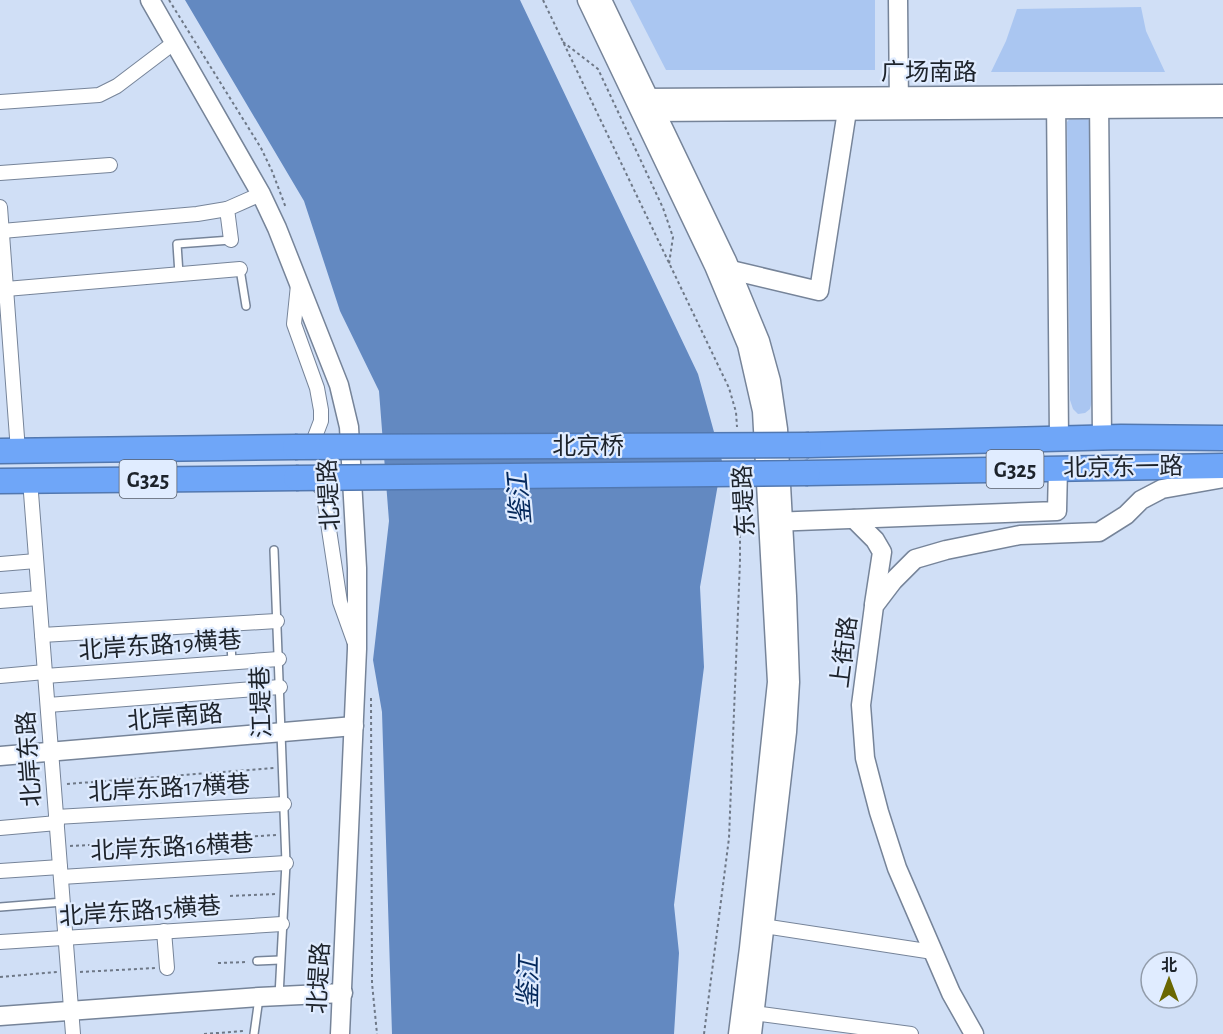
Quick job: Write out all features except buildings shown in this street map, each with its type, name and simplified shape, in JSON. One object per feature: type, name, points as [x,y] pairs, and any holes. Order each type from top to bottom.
[{"type":"highway","name":"北京东一路","points":[[809,445],[1102,438],[1223,438]]},
{"type":"highway","name":"北京桥","points":[[303,447],[809,445]]},
{"type":"highway","name":"G325","points":[[9,451],[303,447]]},
{"type":"highway","name":"北京东一路","points":[[808,473],[1223,466]]},
{"type":"highway","name":"北京桥","points":[[304,478],[808,473]]},
{"type":"highway","name":"G325","points":[[0,481],[304,478]]},
{"type":"main road","name":"北堤路","points":[[150,0],[261,194],[339,385],[349,427],[357,568],[357,649],[340,1034]]},
{"type":"main road","name":"东堤路","points":[[587,0],[646,105],[731,270],[760,341],[771,381],[778,429],[776,522]]},
{"type":"main road","name":"东堤路","points":[[602,0],[747,345],[762,411],[776,522],[790,682],[787,732],[748,1012],[738,1034]]},
{"type":"main road","points":[[898,0],[899,104]]},
{"type":"main road","name":"广场南路","points":[[646,105],[1056,103],[1223,94]]},
{"type":"main road","name":"广场南路","points":[[1099,102],[1223,108]]},
{"type":"main road","points":[[1099,102],[1102,438]]},
{"type":"main road","points":[[1056,103],[1059,439]]},
{"type":"main road","name":"广场南路","points":[[646,105],[846,111],[899,104]]},
{"type":"main road","points":[[731,270],[819,291],[846,111]]},
{"type":"main road","points":[[776,522],[1057,510],[1058,468]]},
{"type":"main road","name":"上街路","points":[[974,1034],[951,993],[897,868],[865,758],[861,705],[874,606],[893,581],[915,559],[946,550],[1020,535],[1099,532],[1126,515],[1141,500],[1162,489],[1223,478]]},
{"type":"main road","points":[[854,519],[875,540],[882,552],[874,606]]},
{"type":"main road","name":"北岸南路","points":[[0,756],[354,726]]},
{"type":"main road","points":[[0,1016],[343,993]]},
{"type":"main road","name":"东堤路","points":[[748,1012],[752,1034]]},
{"type":"street","points":[[0,102],[99,94],[117,86],[175,42]]},
{"type":"street","points":[[0,173],[111,165]]},
{"type":"street","points":[[2,231],[197,214],[227,209],[261,194]]},
{"type":"street","points":[[0,207],[9,451]]},
{"type":"street","points":[[227,209],[231,240]]},
{"type":"street","points":[[4,295],[240,269]]},
{"type":"street","points":[[298,282],[294,324],[317,388],[321,410],[321,421],[303,447]]},
{"type":"street","points":[[304,478],[323,490],[340,602],[357,649]]},
{"type":"street","name":"北岸东路","points":[[30,480],[73,1034]]},
{"type":"street","points":[[0,564],[36,561]]},
{"type":"street","points":[[0,601],[39,598]]},
{"type":"street","points":[[42,635],[277,621]]},
{"type":"street","name":"北岸东路19横巷","points":[[0,676],[279,659]]},
{"type":"street","points":[[48,705],[280,687]]},
{"type":"street","name":"北岸东路17横巷","points":[[0,828],[57,820],[284,804]]},
{"type":"street","name":"北岸东路16横巷","points":[[0,871],[61,872],[286,863]]},
{"type":"street","name":"北岸东路15横巷","points":[[0,942],[282,924]]},
{"type":"street","points":[[759,925],[933,952]]},
{"type":"street","points":[[164,931],[167,968]]},
{"type":"street","points":[[748,1012],[911,1034]]},
{"type":"lane","points":[[179,274],[177,244],[231,240]]},
{"type":"lane","points":[[240,269],[246,306]]},
{"type":"lane","name":"江堤巷","points":[[274,550],[286,863],[279,996]]},
{"type":"lane","points":[[230,624],[232,663]]},
{"type":"lane","points":[[0,907],[63,902]]},
{"type":"lane","points":[[257,961],[280,960]]},
{"type":"lane","points":[[255,1032],[259,997]]},
{"type":"path","points":[[543,0],[729,388],[736,412],[737,434]]},
{"type":"path","points":[[562,41],[598,69],[663,208],[673,237],[669,264]]},
{"type":"path","points":[[704,1034],[729,838],[740,488]]},
{"type":"path","points":[[54,785],[283,767]]},
{"type":"path","points":[[243,837],[285,834]]},
{"type":"path","points":[[58,847],[169,841]]},
{"type":"path","points":[[230,897],[284,893]]},
{"type":"path","points":[[218,963],[257,961]]},
{"type":"path","points":[[0,977],[167,968]]},
{"type":"path","points":[[204,1034],[255,1032]]},
{"type":"shaded area","points":[[630,0],[875,0],[875,70],[666,70]]},
{"type":"shaded area","points":[[1141,7],[1146,31],[1165,72],[991,72],[1006,41],[1017,9]]},
{"type":"shaded area","points":[[1086,116],[1090,122],[1092,401],[1090,409],[1078,414],[1073,409],[1070,400],[1067,122],[1071,117]]},
{"type":"water","name":"鉴江","points":[[185,0],[520,0],[698,374],[722,461],[700,587],[704,667],[674,905],[679,953],[674,1034],[392,1034],[382,712],[373,660],[389,521],[379,391],[340,311],[304,201]]}]
